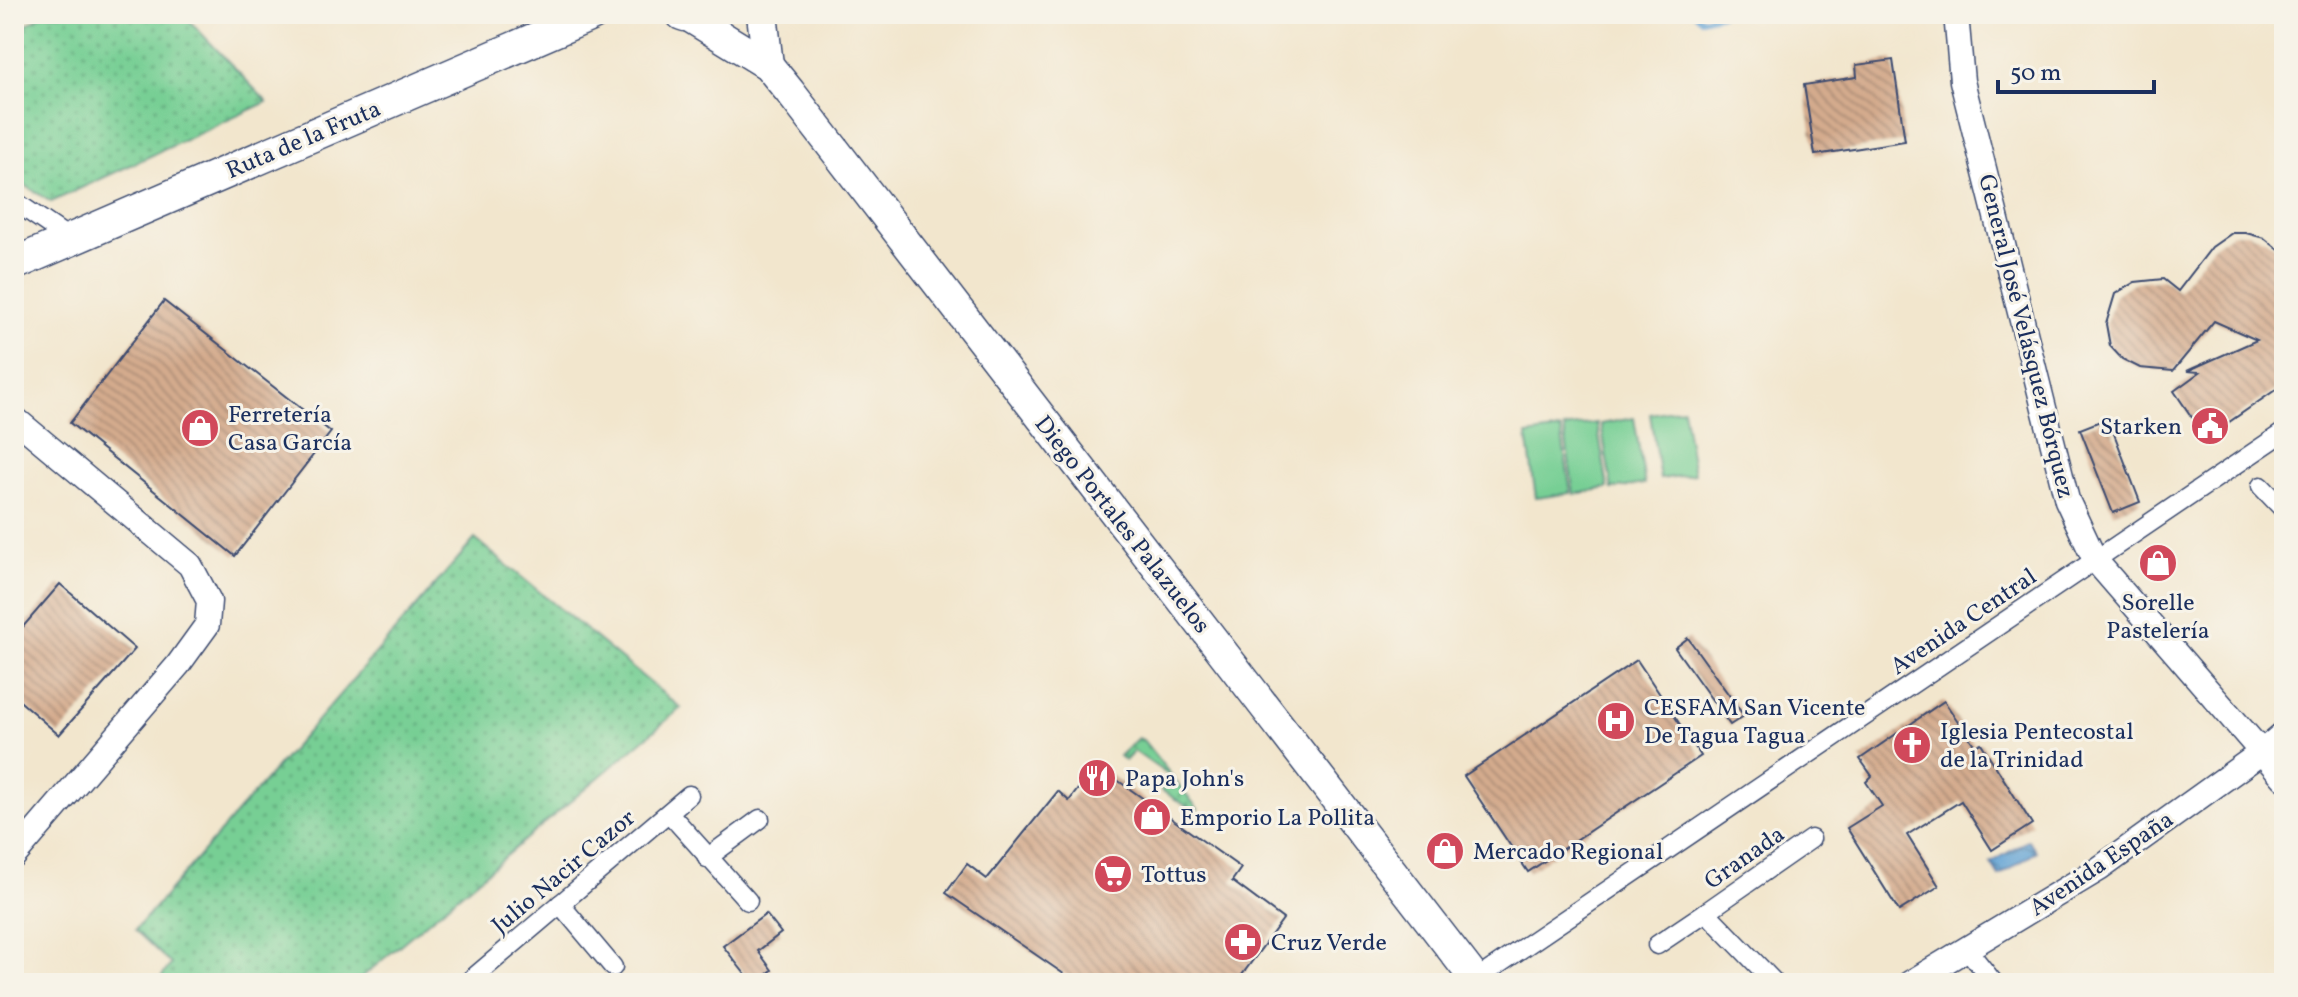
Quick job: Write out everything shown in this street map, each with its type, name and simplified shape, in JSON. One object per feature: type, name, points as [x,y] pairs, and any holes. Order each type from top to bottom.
[{"type":"highway","name":"Ruta de la Fruta","points":[[14,264],[593,14]]},
{"type":"main road","points":[[684,14],[768,65]]},
{"type":"main road","points":[[762,14],[768,65]]},
{"type":"main road","name":"Diego Portales Palazuelos","points":[[768,65],[1475,982]]},
{"type":"street","name":"General José Velásquez Bórquez","points":[[1956,14],[1962,81],[2067,500],[2095,560],[2284,778]]},
{"type":"street","points":[[14,201],[70,239]]},
{"type":"street","points":[[14,418],[190,565],[209,601],[207,625],[178,665],[14,856]]},
{"type":"street","name":"Avenida Central","points":[[1475,982],[2284,432]]},
{"type":"street","points":[[2261,486],[2284,510]]},
{"type":"street","name":"Avenida España","points":[[1910,983],[2099,869],[2284,733]]},
{"type":"street","name":"Julio Nacir Cazor","points":[[475,981],[689,795]]},
{"type":"street","points":[[669,813],[748,901]]},
{"type":"street","points":[[707,858],[760,819]]},
{"type":"street","name":"Granada","points":[[1775,983],[1706,912],[1811,839]]},
{"type":"street","points":[[560,904],[613,967]]},
{"type":"street","points":[[1657,945],[1706,912]]},
{"type":"street","points":[[1967,949],[1994,983]]},
{"type":"green space","points":[[44,14],[183,14],[267,102],[51,202],[14,178],[14,32]]},
{"type":"green space","points":[[1683,408],[1694,474],[1660,479],[1650,414]]},
{"type":"green space","points":[[1634,418],[1645,484],[1612,489],[1601,424]]},
{"type":"green space","points":[[1597,423],[1608,488],[1574,494],[1564,428]]},
{"type":"green space","points":[[1561,430],[1571,493],[1536,498],[1527,435]]},
{"type":"green space","points":[[475,539],[681,708],[355,983],[157,983],[171,964],[135,930]]},
{"type":"green space","points":[[1138,738],[1143,740],[1198,809],[1196,812],[1161,790],[1171,777],[1134,751],[1125,761],[1119,756]]},
{"type":"water","points":[[2028,840],[2036,852],[1999,876],[1991,863]]},
{"type":"building","points":[[1893,60],[1905,141],[1815,155],[1804,85],[1857,77],[1856,65]]},
{"type":"building","points":[[2232,233],[2264,238],[2284,254],[2284,384],[2206,438],[2174,391],[2200,372],[2187,371],[2257,340],[2214,321],[2173,371],[2140,368],[2122,359],[2110,346],[2106,324],[2115,294],[2135,282],[2163,279],[2178,291],[2212,247]]},
{"type":"building","name":"Ferretería Casa García","points":[[164,301],[331,432],[235,556],[70,423]]},
{"type":"building","points":[[2108,418],[2140,502],[2113,513],[2080,429]]},
{"type":"building","points":[[60,584],[135,649],[59,735],[14,696],[14,637]]},
{"type":"building","points":[[1688,638],[1744,716],[1730,725],[1675,648]]},
{"type":"building","points":[[1637,660],[1701,756],[1528,872],[1464,776]]},
{"type":"building","points":[[1944,701],[1975,746],[1981,743],[2032,824],[1992,850],[1961,801],[1907,835],[1939,886],[1899,911],[1847,828],[1882,806],[1866,782],[1872,776],[1860,759]]},
{"type":"building","name":"Tottus","points":[[1096,765],[1241,868],[1232,881],[1283,919],[1236,983],[1077,983],[946,893],[967,864],[987,879],[1058,791],[1069,801]]},
{"type":"building","points":[[766,914],[781,933],[758,951],[772,970],[757,983],[752,983],[723,946]]},
{"type":"waterway","points":[[1696,14],[1701,19],[1722,14]]},
{"type":"waterway","points":[[2251,14],[2284,17]]},
{"type":"place","name":"Starken","points":[[2210,426]]},
{"type":"place","name":"Ferretería Casa García","points":[[200,428]]},
{"type":"place","name":"Sorelle Pastelería","points":[[2158,563]]},
{"type":"place","name":"CESFAM San Vicente De Tagua Tagua","points":[[1616,721]]},
{"type":"place","name":"Iglesia Pentecostal de la Trinidad","points":[[1912,745]]},
{"type":"place","name":"Papa John's","points":[[1097,778]]},
{"type":"place","name":"Emporio La Pollita","points":[[1152,817]]},
{"type":"place","name":"Mercado Regional","points":[[1445,851]]},
{"type":"place","name":"Tottus","points":[[1113,874]]},
{"type":"place","name":"Cruz Verde","points":[[1243,942]]}]
